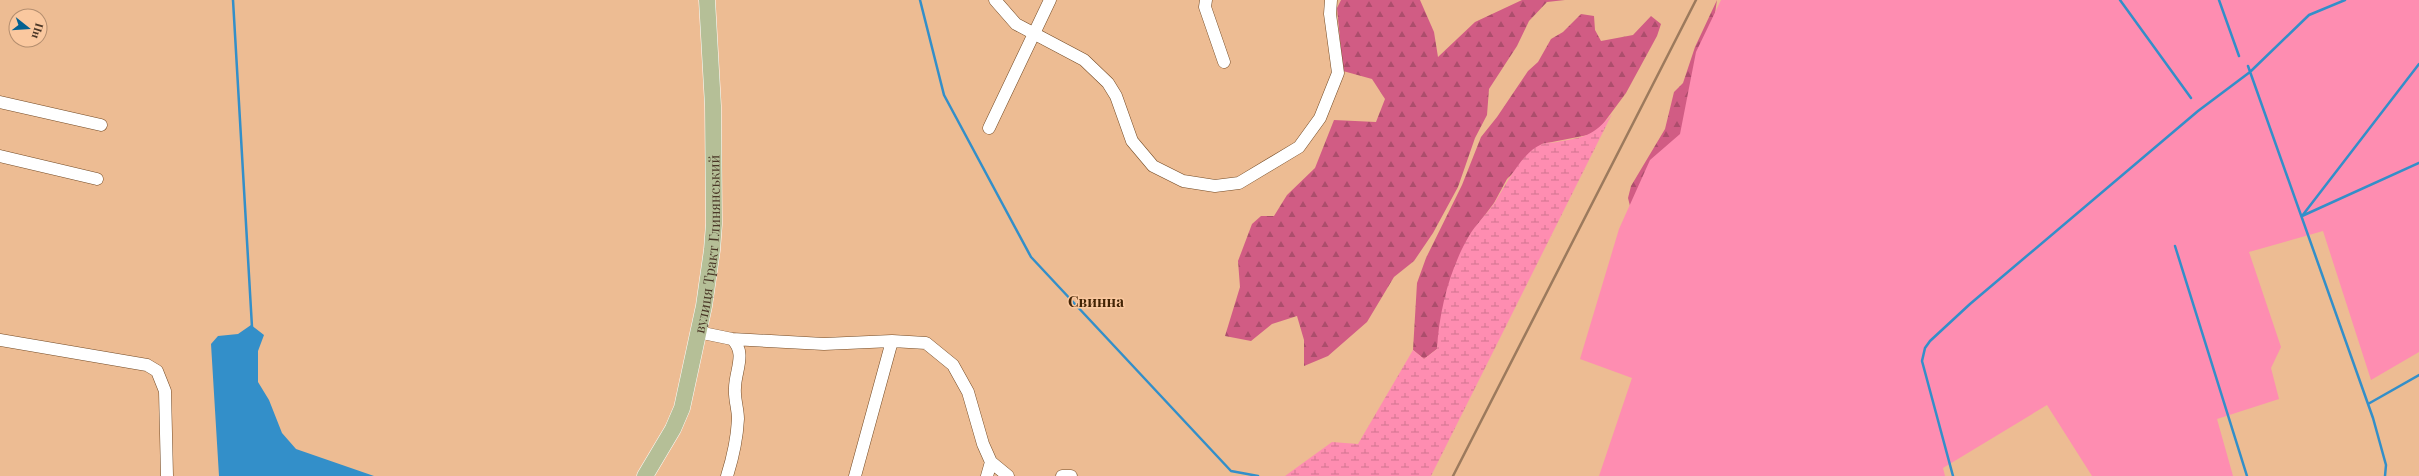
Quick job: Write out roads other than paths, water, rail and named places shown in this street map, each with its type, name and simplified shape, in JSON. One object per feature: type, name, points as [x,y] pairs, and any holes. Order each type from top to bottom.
[{"type":"main road","name":"вулиця Тракт Глинянський","points":[[645,476],[673,429],[682,408],[708,278],[714,224],[713,106],[707,0]]},
{"type":"street","points":[[995,0],[1016,24],[1084,60],[1108,83],[1116,96],[1132,141],[1153,166],[1183,182],[1221,185],[1239,183],[1298,147],[1320,118],[1338,73],[1330,14],[1331,0]]},
{"type":"street","points":[[989,128],[1050,0]]},
{"type":"street","points":[[1206,0],[1205,7],[1224,62]]},
{"type":"street","points":[[0,102],[101,125]]},
{"type":"street","points":[[0,156],[97,179]]},
{"type":"street","points":[[698,332],[732,339],[824,344],[892,341],[926,343],[953,365],[968,392],[982,444],[990,462],[1008,476]]},
{"type":"street","points":[[727,476],[734,452],[738,418],[734,388],[740,354],[737,343],[732,339]]},
{"type":"street","points":[[0,340],[147,365],[157,371],[165,391],[167,476]]},
{"type":"street","points":[[855,476],[892,341]]},
{"type":"street","points":[[987,476],[990,462]]},
{"type":"street","points":[[1062,476],[1071,476]]},
{"type":"water","points":[[251,325],[264,335],[258,351],[258,382],[269,400],[282,433],[296,449],[374,476],[219,476],[211,344],[218,336],[238,334]]},
{"type":"waterway","points":[[233,0],[252,327]]},
{"type":"waterway","points":[[920,0],[944,95],[1031,257],[1231,471],[1258,476]]},
{"type":"waterway","points":[[2120,0],[2191,98]]},
{"type":"waterway","points":[[2219,0],[2239,56]]},
{"type":"waterway","points":[[1953,476],[1922,361],[1925,348],[1930,341],[1970,304],[2198,111],[2250,72],[2309,15],[2345,0]]},
{"type":"waterway","points":[[2302,216],[2419,64]]},
{"type":"waterway","points":[[2248,66],[2373,418],[2386,465],[2385,476]]},
{"type":"waterway","points":[[2302,216],[2419,163]]},
{"type":"waterway","points":[[2175,246],[2247,476]]},
{"type":"waterway","points":[[2368,404],[2419,375]]},
{"type":"railway","points":[[1453,476],[1696,0]]},
{"type":"district","name":"Свинна","points":[[1096,301]]}]
